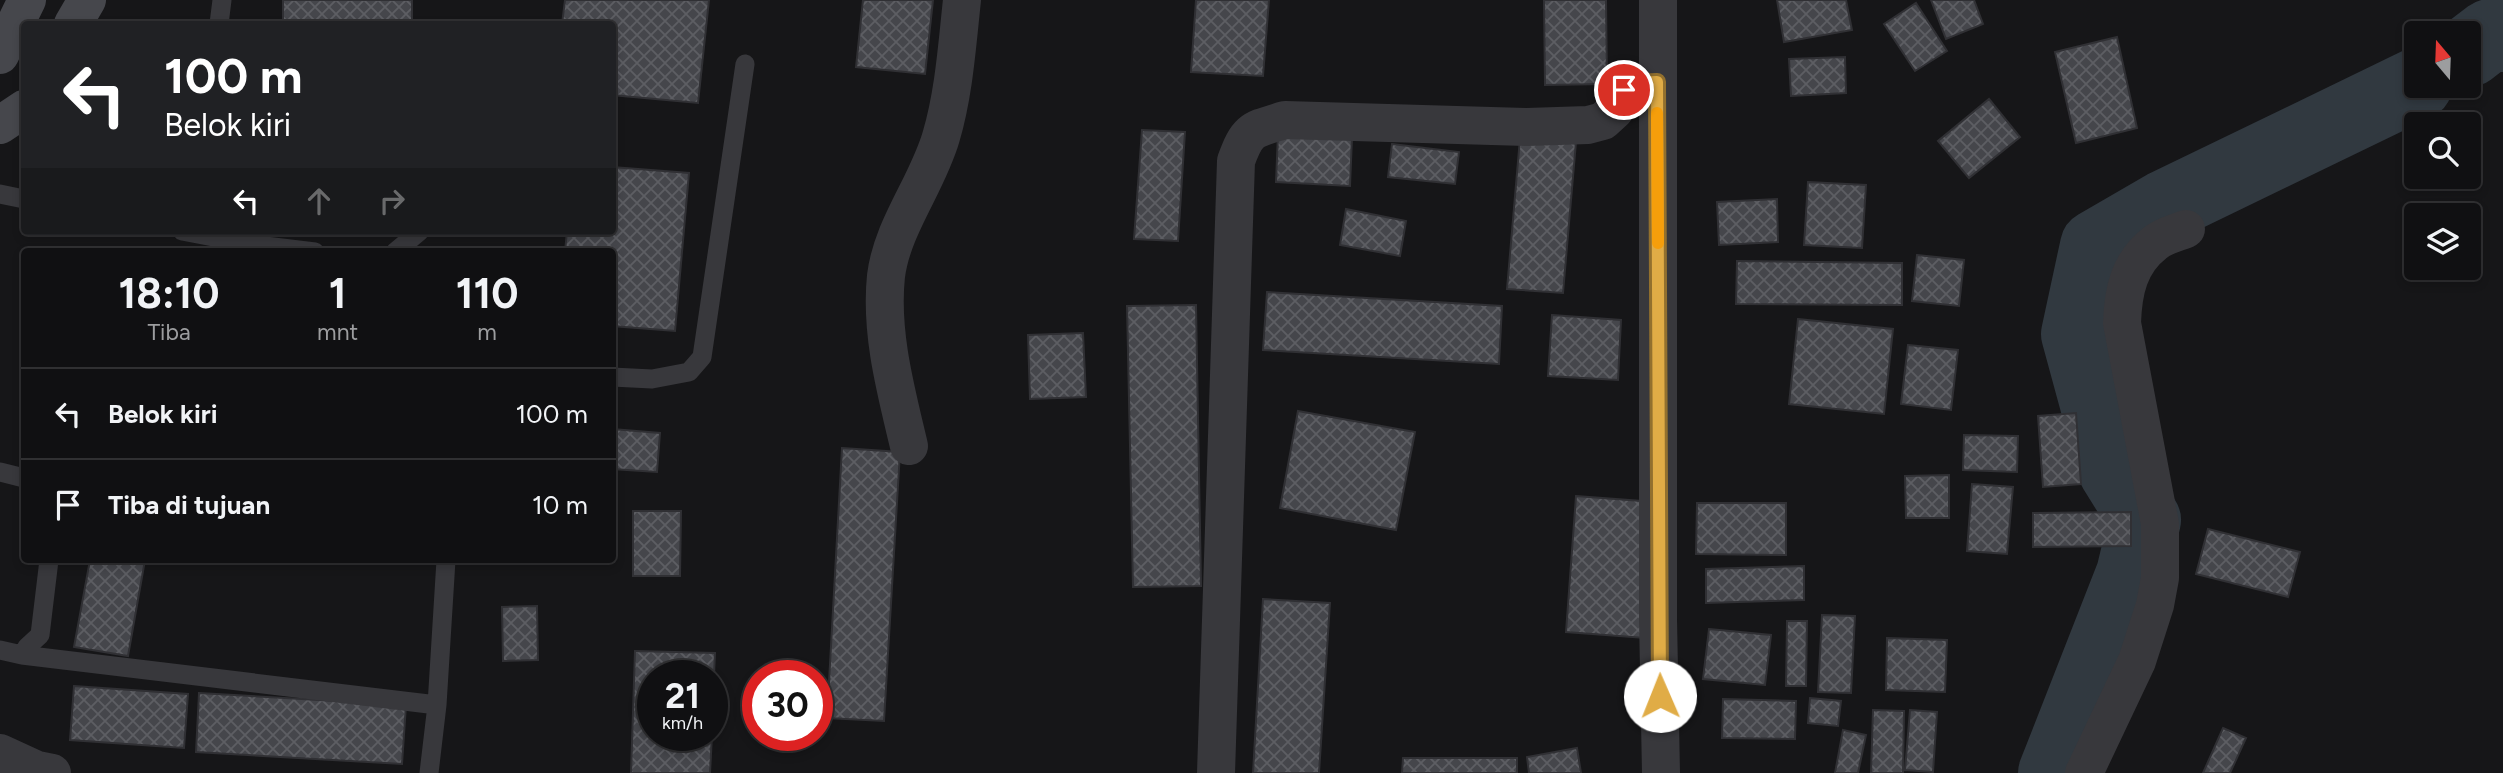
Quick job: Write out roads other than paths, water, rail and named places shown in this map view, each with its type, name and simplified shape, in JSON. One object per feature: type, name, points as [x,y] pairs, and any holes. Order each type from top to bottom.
[{"type":"street","points":[[0,55],[27,0]]},
{"type":"street","points":[[75,21],[87,0]]},
{"type":"street","points":[[909,446],[891,363],[887,333],[886,276],[895,241],[941,138],[951,92],[962,0]]},
{"type":"street","points":[[1658,0],[1658,592],[1661,773]]},
{"type":"street","points":[[1216,773],[1236,161],[1245,138],[1259,128],[1285,120],[1527,127],[1588,125],[1603,121],[1609,116],[1615,110],[1624,90],[1634,83],[1657,82]]},
{"type":"street","points":[[0,125],[21,110]]},
{"type":"street","points":[[2084,773],[2137,661],[2155,605],[2160,578],[2160,524],[2122,323],[2123,301],[2128,278],[2138,260],[2157,241],[2186,229]]},
{"type":"street","points":[[0,753],[37,770],[52,773]]},
{"type":"lane","points":[[219,21],[222,0]]},
{"type":"lane","points":[[616,377],[652,379],[690,372],[702,357],[745,64]]},
{"type":"lane","points":[[0,194],[21,198]]},
{"type":"lane","points":[[206,235],[282,248]]},
{"type":"lane","points":[[400,248],[415,235]]},
{"type":"lane","points":[[0,472],[21,477]]},
{"type":"lane","points":[[22,655],[40,635],[49,563]]},
{"type":"lane","points":[[429,773],[437,705],[446,563]]},
{"type":"lane","points":[[0,650],[22,655],[437,705]]},
{"type":"waterway","points":[[2482,41],[2490,35],[2503,36]]},
{"type":"waterway","points":[[2054,773],[2132,574],[2145,520],[2114,470],[2077,334],[2096,246],[2165,206],[2404,90]]}]
